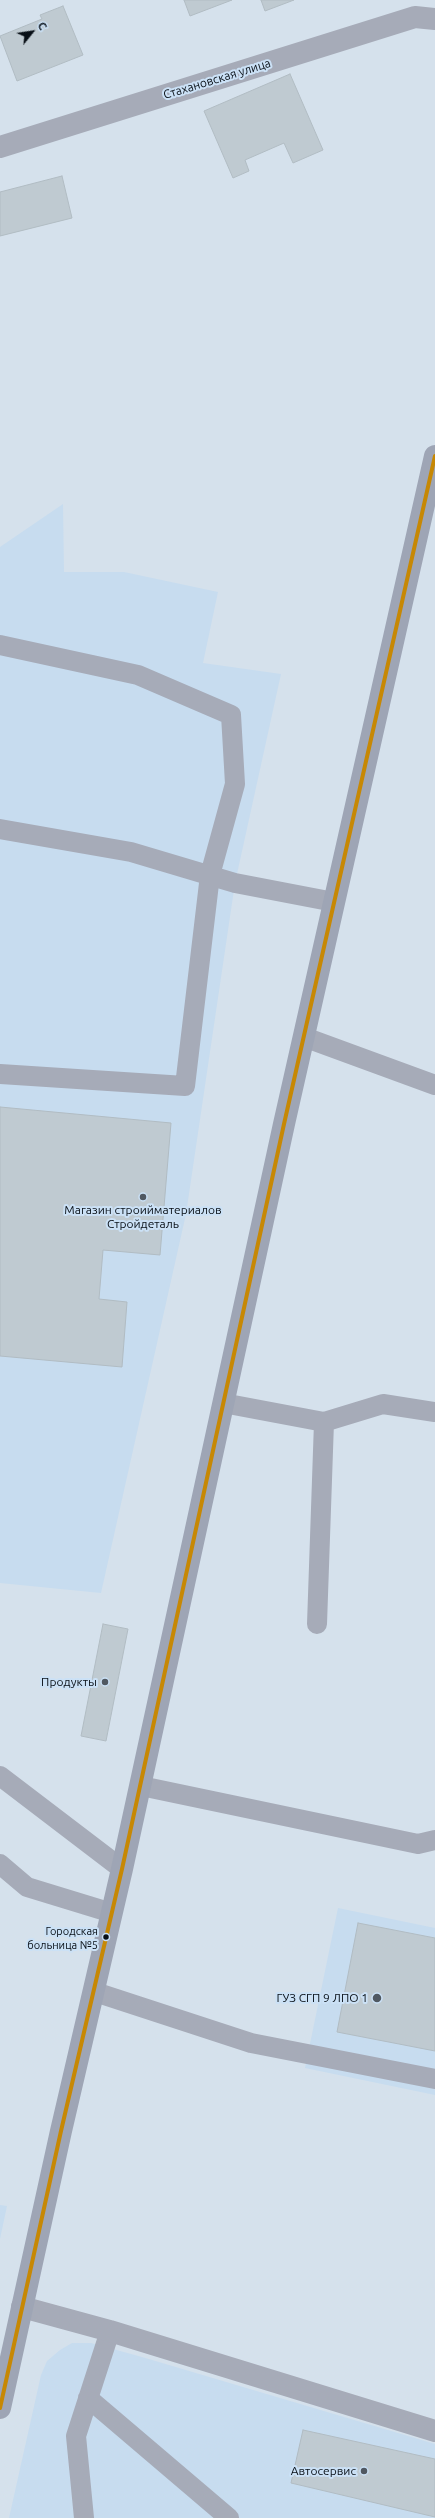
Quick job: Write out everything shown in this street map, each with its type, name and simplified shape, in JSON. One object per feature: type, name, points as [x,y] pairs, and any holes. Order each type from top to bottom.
[{"type":"main road","points":[[0,2408],[141,1786],[304,1037],[435,456]]},
{"type":"street","name":"Стахановская улица","points":[[1,143],[415,17],[435,19]]},
{"type":"street","points":[[22,2307],[110,2331],[435,2431]]},
{"type":"lane","points":[[0,645],[138,675],[231,715],[235,784],[210,875],[184,1086],[0,1074]]},
{"type":"lane","points":[[0,829],[131,852],[235,882],[334,902]]},
{"type":"lane","points":[[304,1037],[435,1085]]},
{"type":"lane","points":[[223,1404],[324,1422],[383,1404],[435,1412]]},
{"type":"lane","points":[[317,1624],[324,1422]]},
{"type":"lane","points":[[0,1776],[122,1869]]},
{"type":"lane","points":[[141,1786],[418,1844],[435,1840]]},
{"type":"lane","points":[[0,1864],[27,1887],[112,1913]]},
{"type":"lane","points":[[95,1992],[251,2043],[435,2079]]},
{"type":"lane","points":[[84,2518],[76,2436],[110,2331]]},
{"type":"lane","points":[[88,2398],[229,2518]]},
{"type":"shaded area","points":[[63,504],[64,572],[124,572],[218,592],[203,663],[281,674],[235,883],[186,1214],[101,1593],[0,1583],[0,547]]},
{"type":"shaded area","name":"ГУЗ СГП 9 ЛПО 1","points":[[338,1908],[435,1928],[435,2095],[305,2068]]},
{"type":"shaded area","points":[[0,2205],[7,2206],[0,2239]]},
{"type":"shaded area","points":[[72,2343],[91,2343],[142,2357],[435,2444],[435,2518],[9,2518],[41,2375],[47,2361],[60,2350]]},
{"type":"building","points":[[184,0],[232,0],[190,16]]},
{"type":"building","points":[[261,0],[294,0],[265,11]]},
{"type":"building","points":[[63,6],[83,55],[17,81],[0,36],[42,19],[40,15]]},
{"type":"building","points":[[290,74],[323,150],[293,163],[284,143],[245,160],[249,171],[233,178],[204,111]]},
{"type":"building","points":[[62,176],[72,218],[0,236],[0,192]]},
{"type":"building","points":[[0,1107],[171,1123],[160,1255],[103,1250],[99,1299],[127,1302],[122,1367],[0,1356]]},
{"type":"building","name":"Продукты","points":[[103,1624],[128,1629],[106,1741],[81,1736]]},
{"type":"building","points":[[358,1923],[435,1938],[435,2051],[337,2032]]},
{"type":"building","name":"Автосервис","points":[[303,2430],[435,2459],[435,2517],[291,2483]]},
{"type":"transit line","points":[[0,2408],[61,2131],[122,1869],[284,1124],[435,456]]},
{"type":"place","name":"Магазин строийматериалов Стройдеталь","points":[[143,1197]]},
{"type":"place","name":"Продукты","points":[[105,1682]]},
{"type":"place","name":"Городская больница №5","points":[[106,1937]]},
{"type":"place","name":"ГУЗ СГП 9 ЛПО 1","points":[[377,1998]]},
{"type":"place","name":"Автосервис","points":[[364,2471]]}]
